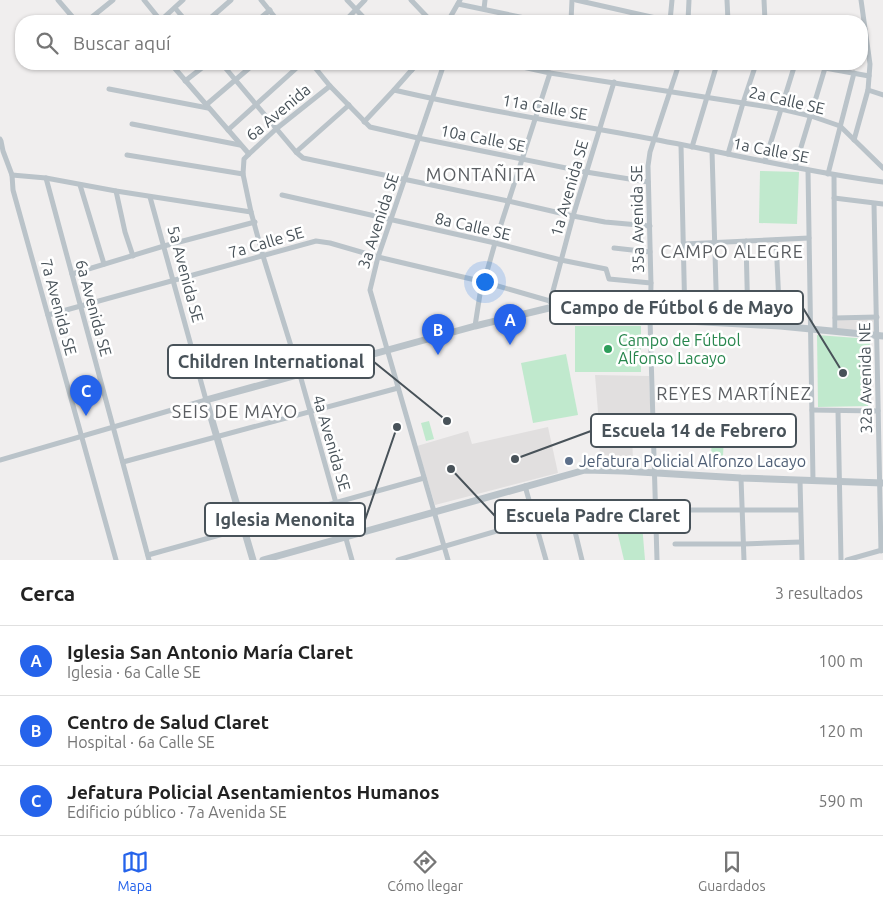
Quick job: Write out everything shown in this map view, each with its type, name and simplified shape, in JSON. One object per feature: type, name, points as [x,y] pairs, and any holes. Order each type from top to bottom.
[{"type":"street","points":[[58,0],[71,15]]},
{"type":"street","points":[[94,15],[113,0]]},
{"type":"street","points":[[144,0],[155,15]]},
{"type":"street","points":[[167,15],[183,0]]},
{"type":"street","points":[[214,15],[232,0]]},
{"type":"street","points":[[261,0],[274,15]]},
{"type":"street","points":[[348,0],[362,15]]},
{"type":"street","points":[[350,15],[365,0]]},
{"type":"street","points":[[411,0],[426,15]]},
{"type":"street","points":[[484,9],[485,0]]},
{"type":"street","points":[[572,15],[574,0],[643,15]]},
{"type":"street","points":[[671,15],[672,0]]},
{"type":"street","points":[[688,15],[689,0]]},
{"type":"street","points":[[727,0],[728,15]]},
{"type":"street","points":[[764,0],[765,15]]},
{"type":"street","points":[[861,0],[863,15]]},
{"type":"street","points":[[451,15],[459,2],[512,15]]},
{"type":"street","points":[[175,8],[181,15]]},
{"type":"street","points":[[264,15],[270,10]]},
{"type":"street","points":[[854,140],[868,90],[870,64],[868,50]]},
{"type":"street","points":[[176,70],[248,154]]},
{"type":"street","points":[[185,81],[199,70]]},
{"type":"street","points":[[227,70],[303,158],[573,216],[605,222],[650,226]]},
{"type":"street","points":[[208,106],[247,70]]},
{"type":"street","points":[[228,130],[294,70]]},
{"type":"street","name":"10a Calle SE","points":[[317,70],[370,127],[586,172],[648,182]]},
{"type":"street","points":[[364,122],[412,70]]},
{"type":"street","name":"3a Avenida SE","points":[[442,70],[390,220],[370,290],[448,560]]},
{"type":"street","name":"2a Calle SE","points":[[536,70],[669,90],[811,116],[840,126],[883,168]]},
{"type":"street","name":"35a Avenida SE","points":[[657,560],[648,166],[650,152],[677,70]]},
{"type":"street","points":[[692,147],[715,70]]},
{"type":"street","points":[[728,154],[754,70]]},
{"type":"street","points":[[765,161],[793,70]]},
{"type":"street","points":[[794,167],[824,70]]},
{"type":"street","points":[[837,70],[869,76]]},
{"type":"street","points":[[475,326],[480,294],[495,243],[550,73]]},
{"type":"street","points":[[835,331],[834,198],[831,174],[840,126],[854,73]]},
{"type":"street","name":"1a Avenida SE","points":[[549,305],[573,216],[614,82]]},
{"type":"street","name":"6a Avenida","points":[[244,160],[276,128],[330,86]]},
{"type":"street","points":[[109,89],[208,106]]},
{"type":"street","name":"11a Calle SE","points":[[394,90],[432,99],[654,139]]},
{"type":"street","points":[[868,90],[883,95]]},
{"type":"street","points":[[296,152],[349,105]]},
{"type":"street","points":[[132,124],[241,145]]},
{"type":"street","name":"7a Avenida SE","points":[[0,139],[12,176],[13,190],[116,560]]},
{"type":"street","name":"1a Calle SE","points":[[654,139],[808,170],[883,182]]},
{"type":"street","points":[[682,145],[685,320]]},
{"type":"street","points":[[712,151],[717,322]]},
{"type":"street","points":[[127,155],[243,174]]},
{"type":"street","name":"4a Avenida SE","points":[[244,160],[243,174],[251,212],[300,375],[352,560]]},
{"type":"street","points":[[808,170],[813,481]]},
{"type":"street","points":[[12,176],[46,178],[150,197],[251,212]]},
{"type":"street","name":"6a Avenida SE","points":[[46,178],[149,558]]},
{"type":"street","points":[[80,185],[104,264]]},
{"type":"street","points":[[116,191],[125,232],[133,256]]},
{"type":"street","name":"8a Calle SE","points":[[282,195],[562,260],[606,268],[609,279],[651,283]]},
{"type":"street","name":"5a Avenida SE","points":[[150,197],[216,437],[253,560]]},
{"type":"street","points":[[834,198],[883,204]]},
{"type":"street","name":"32a Avenida NE","points":[[874,204],[877,317],[880,335],[878,411],[882,550]]},
{"type":"street","points":[[72,274],[164,246],[255,222]]},
{"type":"street","points":[[684,244],[809,238]]},
{"type":"street","points":[[776,240],[780,326]]},
{"type":"street","name":"7a Calle SE","points":[[48,315],[316,241],[484,282],[549,305]]},
{"type":"street","points":[[746,241],[748,324]]},
{"type":"street","points":[[614,248],[650,252]]},
{"type":"street","points":[[0,460],[82,435],[549,305],[650,318],[780,326],[880,335]]},
{"type":"street","points":[[835,318],[877,317]]},
{"type":"street","points":[[123,462],[398,388]]},
{"type":"street","points":[[812,410],[878,411]]},
{"type":"street","points":[[838,411],[841,560]]},
{"type":"street","points":[[262,560],[585,470],[881,483]]},
{"type":"street","points":[[149,558],[244,528],[424,478]]},
{"type":"street","points":[[741,478],[744,560]]},
{"type":"street","points":[[800,480],[802,560]]},
{"type":"street","points":[[525,486],[546,560]]},
{"type":"street","points":[[398,560],[570,511],[605,504],[656,508]]},
{"type":"street","points":[[674,510],[800,510]]},
{"type":"street","points":[[570,511],[582,560]]},
{"type":"street","points":[[675,544],[801,542]]},
{"type":"street","points":[[847,560],[882,550]]},
{"type":"shaded area","points":[[874,318],[874,332],[838,330],[838,319]]},
{"type":"shaded area","points":[[595,375],[649,376],[651,426],[632,426],[633,466],[600,467]]},
{"type":"shaded area","points":[[548,427],[558,473],[435,505],[417,446],[468,431],[472,444]]},
{"type":"green space","points":[[760,171],[799,172],[797,224],[759,223]]},
{"type":"green space","name":"Campo de Fútbol Alfonso Lacayo","points":[[575,326],[641,326],[641,372],[575,372]]},
{"type":"green space","points":[[817,335],[870,339],[868,406],[818,407]]},
{"type":"green space","points":[[566,354],[578,415],[533,423],[521,363]]},
{"type":"green space","points":[[429,421],[434,439],[426,441],[421,423]]},
{"type":"green space","points":[[712,436],[724,436],[723,456],[711,456]]},
{"type":"green space","points":[[615,522],[642,524],[645,560],[624,560]]},
{"type":"place","name":"Iglesia San Antonio María Claret","points":[[510,345]]},
{"type":"place","name":"Campo de Fútbol Alfonso Lacayo","points":[[608,349]]},
{"type":"place","name":"Centro de Salud Claret","points":[[438,355]]},
{"type":"place","name":"Campo de Fútbol 6 de Mayo","points":[[843,373]]},
{"type":"place","name":"Jefatura Policial Asentamientos Humanos","points":[[86,416]]},
{"type":"place","name":"Children International","points":[[447,421]]},
{"type":"place","name":"Iglesia Menonita","points":[[397,427]]},
{"type":"place","name":"Escuela 14 de Febrero","points":[[515,459]]},
{"type":"place","name":"Jefatura Policial Alfonzo Lacayo","points":[[569,461]]},
{"type":"place","name":"Escuela Padre Claret","points":[[451,469]]},
{"type":"district","name":"MONTAÑITA","points":[[481,174]]},
{"type":"district","name":"CAMPO ALEGRE","points":[[732,251]]},
{"type":"district","name":"REYES MARTÍNEZ","points":[[734,393]]},
{"type":"district","name":"SEIS DE MAYO","points":[[235,411]]}]
